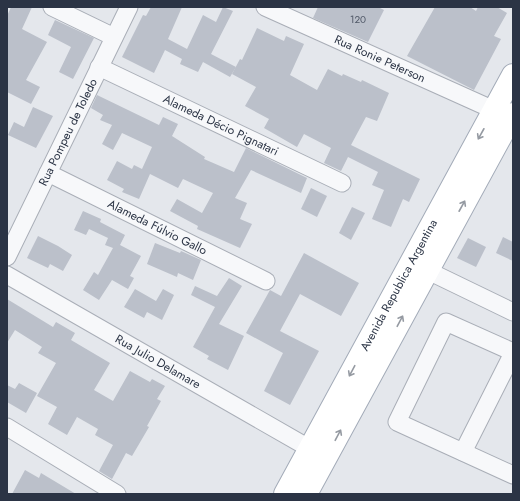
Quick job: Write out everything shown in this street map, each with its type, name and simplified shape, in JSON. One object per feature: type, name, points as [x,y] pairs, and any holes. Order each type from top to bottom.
[{"type":"main road","name":"Avenida Republica Argentina","points":[[285,494],[318,454],[419,266],[506,114],[513,75]]},
{"type":"main road","name":"Avenida Republica Argentina","points":[[306,494],[318,454]]},
{"type":"street","points":[[52,7],[114,37]]},
{"type":"street","name":"Rua Pompeu de Toledo","points":[[7,257],[128,7]]},
{"type":"street","name":"Rua Ronie Peterson","points":[[265,7],[506,114]]},
{"type":"street","name":"Alameda Décio Pignatari","points":[[100,67],[342,183]]},
{"type":"street","name":"Alameda Fúlvio Gallo","points":[[48,173],[266,281]]},
{"type":"street","points":[[419,266],[513,312]]},
{"type":"street","name":"Rua Julio Delamare","points":[[7,275],[318,454]]},
{"type":"street","points":[[463,452],[513,352],[446,322],[397,422],[513,475]]},
{"type":"street","points":[[7,427],[117,494]]},
{"type":"building","points":[[11,7],[32,7],[22,29],[47,42],[26,80],[40,87],[31,104],[7,92],[7,16]]},
{"type":"building","points":[[151,7],[182,7],[168,39],[187,49],[203,15],[216,22],[223,7],[233,11],[211,54],[236,67],[230,77],[203,62],[198,72],[180,64],[182,59],[165,50],[154,73],[122,57],[143,15],[146,16]]},
{"type":"building","points":[[318,7],[378,7],[384,10],[368,42],[313,18]]},
{"type":"building","points":[[435,7],[470,7],[476,11],[478,7],[497,7],[507,13],[494,36],[501,39],[474,90],[407,56]]},
{"type":"building","points":[[55,20],[94,38],[73,79],[59,72],[71,47],[48,35]]},
{"type":"building","points":[[257,28],[284,41],[286,36],[304,44],[290,75],[317,90],[328,69],[342,76],[343,74],[361,82],[362,80],[389,93],[377,121],[366,117],[351,145],[420,179],[409,202],[403,199],[391,227],[372,219],[384,190],[372,185],[378,172],[348,157],[341,171],[324,163],[331,148],[304,134],[297,147],[264,128],[269,119],[245,106],[256,87],[232,74],[240,59],[242,60]]},
{"type":"building","points":[[97,95],[159,125],[163,117],[178,124],[172,136],[205,157],[204,159],[234,172],[246,148],[307,178],[301,193],[251,170],[235,198],[247,203],[240,219],[252,224],[240,248],[197,229],[198,226],[170,211],[177,199],[202,213],[213,193],[183,179],[178,188],[150,174],[139,199],[122,192],[124,189],[107,180],[117,161],[132,169],[134,165],[142,169],[152,147],[122,133],[113,150],[102,144],[112,125],[100,120],[103,115],[91,108]]},
{"type":"building","points":[[33,107],[53,116],[36,148],[8,135],[14,122],[24,127]]},
{"type":"building","points":[[311,188],[327,196],[317,217],[301,209]]},
{"type":"building","points":[[352,207],[365,213],[351,240],[339,233]]},
{"type":"building","points":[[83,211],[101,219],[100,222],[125,235],[120,245],[141,256],[130,276],[134,278],[128,289],[112,280],[99,300],[83,290],[94,272],[98,275],[113,248],[105,245],[108,238],[89,229],[86,235],[74,230]]},
{"type":"building","points":[[38,236],[72,255],[63,271],[50,264],[48,268],[27,258]]},
{"type":"building","points":[[503,237],[513,242],[513,261],[496,253]]},
{"type":"building","points":[[468,238],[486,247],[476,267],[457,258]]},
{"type":"building","points":[[155,243],[180,253],[181,251],[201,260],[193,280],[178,273],[177,277],[147,264]]},
{"type":"building","points":[[304,253],[359,283],[341,316],[300,294],[280,331],[319,351],[290,405],[264,391],[283,353],[246,333],[270,290],[281,296]]},
{"type":"building","points":[[229,278],[242,286],[219,324],[244,336],[228,370],[207,359],[209,356],[193,347],[215,307],[191,295],[195,286],[217,296]]},
{"type":"building","points":[[135,289],[156,301],[163,289],[174,295],[162,320],[147,312],[144,318],[124,307]]},
{"type":"building","points":[[7,299],[53,327],[56,322],[75,333],[71,340],[110,363],[94,390],[113,401],[130,371],[150,382],[152,379],[165,386],[157,399],[161,401],[147,426],[149,427],[132,456],[126,453],[112,479],[99,471],[113,445],[95,435],[98,429],[77,417],[67,435],[48,424],[57,407],[37,396],[56,363],[38,353],[42,347],[15,330],[7,343]]},
{"type":"building","points":[[19,383],[37,393],[26,413],[7,402],[7,385],[15,389]]},
{"type":"building","points":[[25,470],[39,478],[41,473],[76,494],[12,494]]}]
